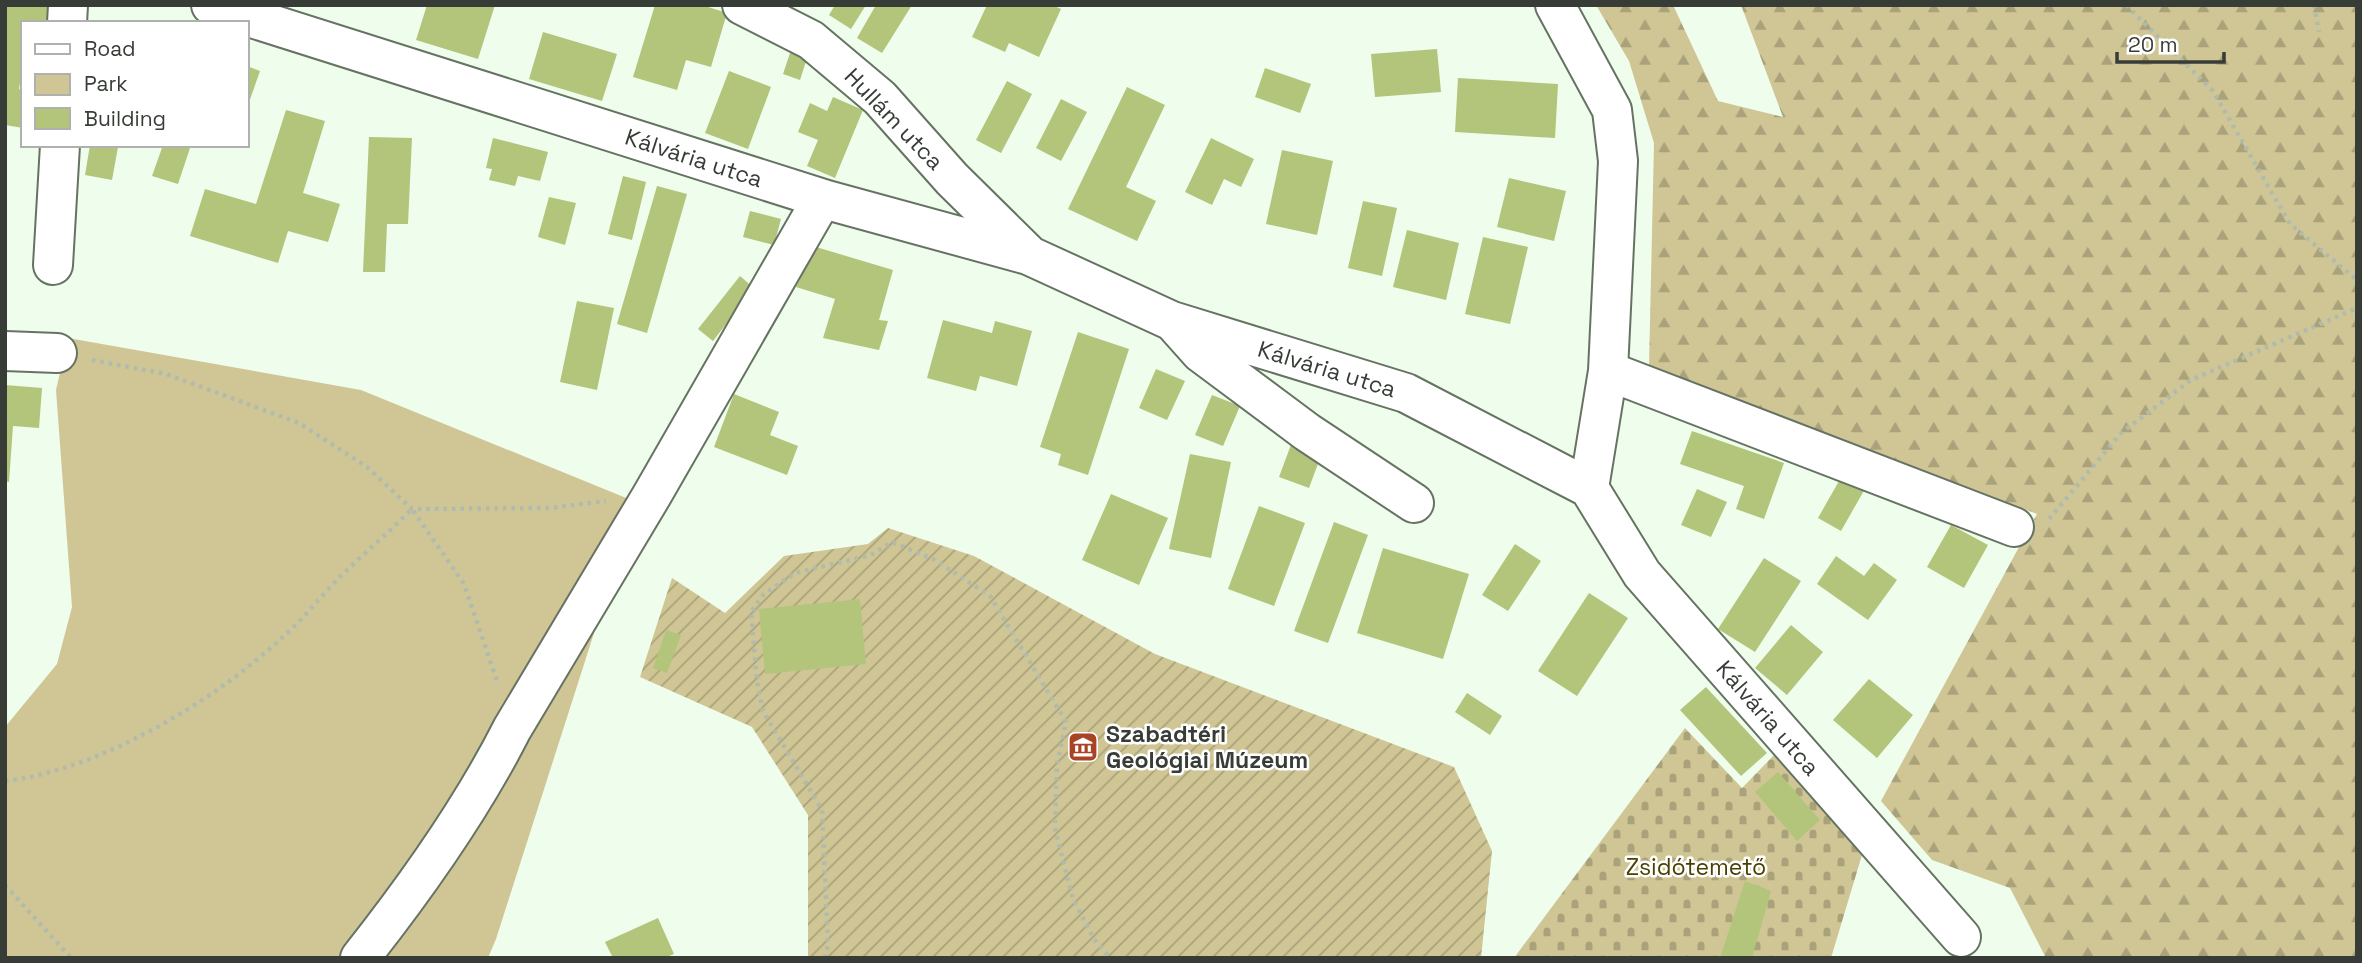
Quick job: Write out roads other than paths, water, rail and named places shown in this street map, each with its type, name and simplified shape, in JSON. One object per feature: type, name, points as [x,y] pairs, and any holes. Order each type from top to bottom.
[{"type":"street","name":"Kálvária utca","points":[[211,5],[822,199],[1028,255],[1172,321],[1406,393],[1589,488],[1642,574],[1961,937]]},
{"type":"street","name":"Hullám utca","points":[[742,5],[811,40],[880,98],[952,179],[1028,255]]},
{"type":"street","points":[[1555,5],[1612,110],[1618,161],[1608,371],[1589,488]]},
{"type":"street","points":[[53,265],[60,147]]},
{"type":"street","points":[[360,958],[408,898],[492,767],[822,199]]},
{"type":"street","name":"Kálvária utca","points":[[1172,321],[1201,353],[1307,432],[1414,503]]},
{"type":"street","points":[[5,351],[57,353]]},
{"type":"street","points":[[1608,371],[2014,527]]},
{"type":"place","name":"Szabadtéri Geológiai Múzeum","points":[[1083,747]]},
{"type":"park label","name":"Zsidótemető","points":[[1696,867]]}]
